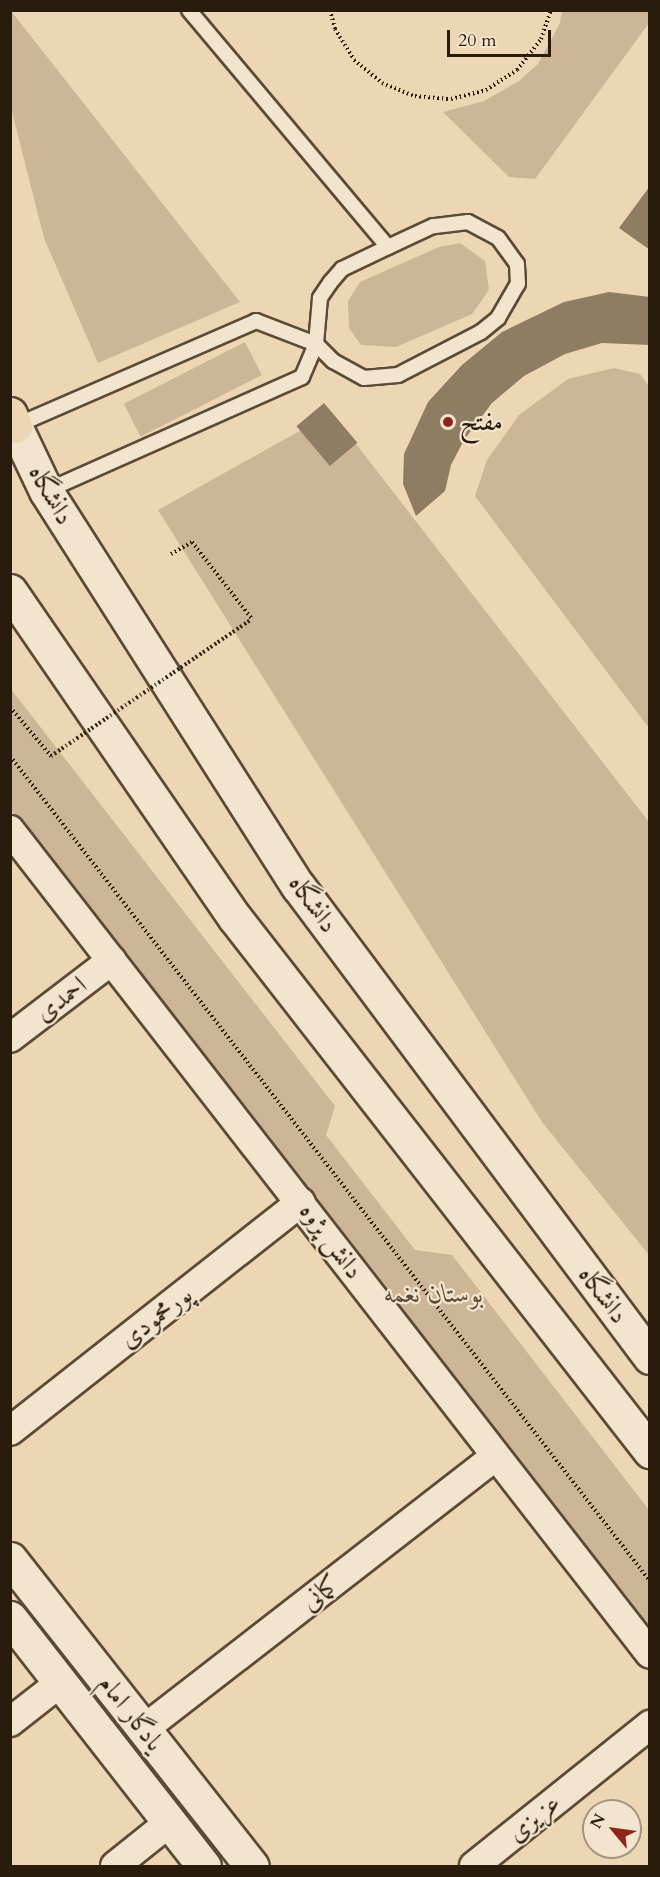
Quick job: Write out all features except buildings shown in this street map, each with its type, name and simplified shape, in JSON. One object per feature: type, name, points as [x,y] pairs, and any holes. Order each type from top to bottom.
[{"type":"main road","name":"دانشگاه","points":[[13,420],[46,491],[298,886],[650,1358]]},
{"type":"main road","points":[[10,591],[235,918],[650,1451]]},
{"type":"main road","name":"یادگار امام","points":[[10,1559],[252,1866]]},
{"type":"main road","name":"یادگار امام","points":[[10,1618],[204,1866]]},
{"type":"street","name":"دانش پژوه","points":[[10,830],[650,1654]]},
{"type":"street","name":"احمدی","points":[[10,1038],[112,960]]},
{"type":"street","name":"پورمحمودی","points":[[10,1431],[301,1202]]},
{"type":"street","name":"کمانی","points":[[144,1729],[495,1457]]},
{"type":"street","points":[[10,1722],[61,1682]]},
{"type":"street","name":"عزیزی","points":[[474,1866],[650,1725]]},
{"type":"street","points":[[115,1866],[170,1822]]},
{"type":"lane","points":[[189,10],[388,247]]},
{"type":"lane","points":[[13,420],[256,321],[316,344],[341,366],[364,378],[398,375],[481,332],[509,304],[518,284],[517,264],[505,245],[468,222],[433,226],[342,269],[321,298],[316,344],[302,377],[46,491]]},
{"type":"path","points":[[330,10],[334,29],[354,60],[382,83],[415,96],[451,99],[486,90],[517,70],[542,39],[551,10]]},
{"type":"path","points":[[10,707],[51,756],[252,619],[192,542],[171,554]]},
{"type":"path","points":[[10,756],[650,1581]]},
{"type":"green space","points":[[10,11],[240,302],[98,363],[44,238],[11,108]]},
{"type":"green space","points":[[562,11],[649,11],[649,23],[535,179],[509,177],[443,112],[484,101],[519,81],[538,64],[560,23]]},
{"type":"green space","points":[[460,243],[485,261],[489,290],[472,314],[396,347],[361,345],[349,328],[348,301],[360,282],[439,247]]},
{"type":"green space","points":[[245,342],[262,375],[141,437],[124,404]]},
{"type":"green space","points":[[614,368],[640,374],[649,386],[649,728],[475,496],[487,460],[519,415],[568,379]]},
{"type":"green space","points":[[332,413],[649,822],[649,1255],[542,1122],[158,510]]},
{"type":"green space","name":"بوستان نغمه","points":[[10,688],[335,1106],[326,1135],[415,1250],[452,1255],[649,1510],[649,1633],[11,810]]},
{"type":"place","name":"مفتح","points":[[448,422]]}]
